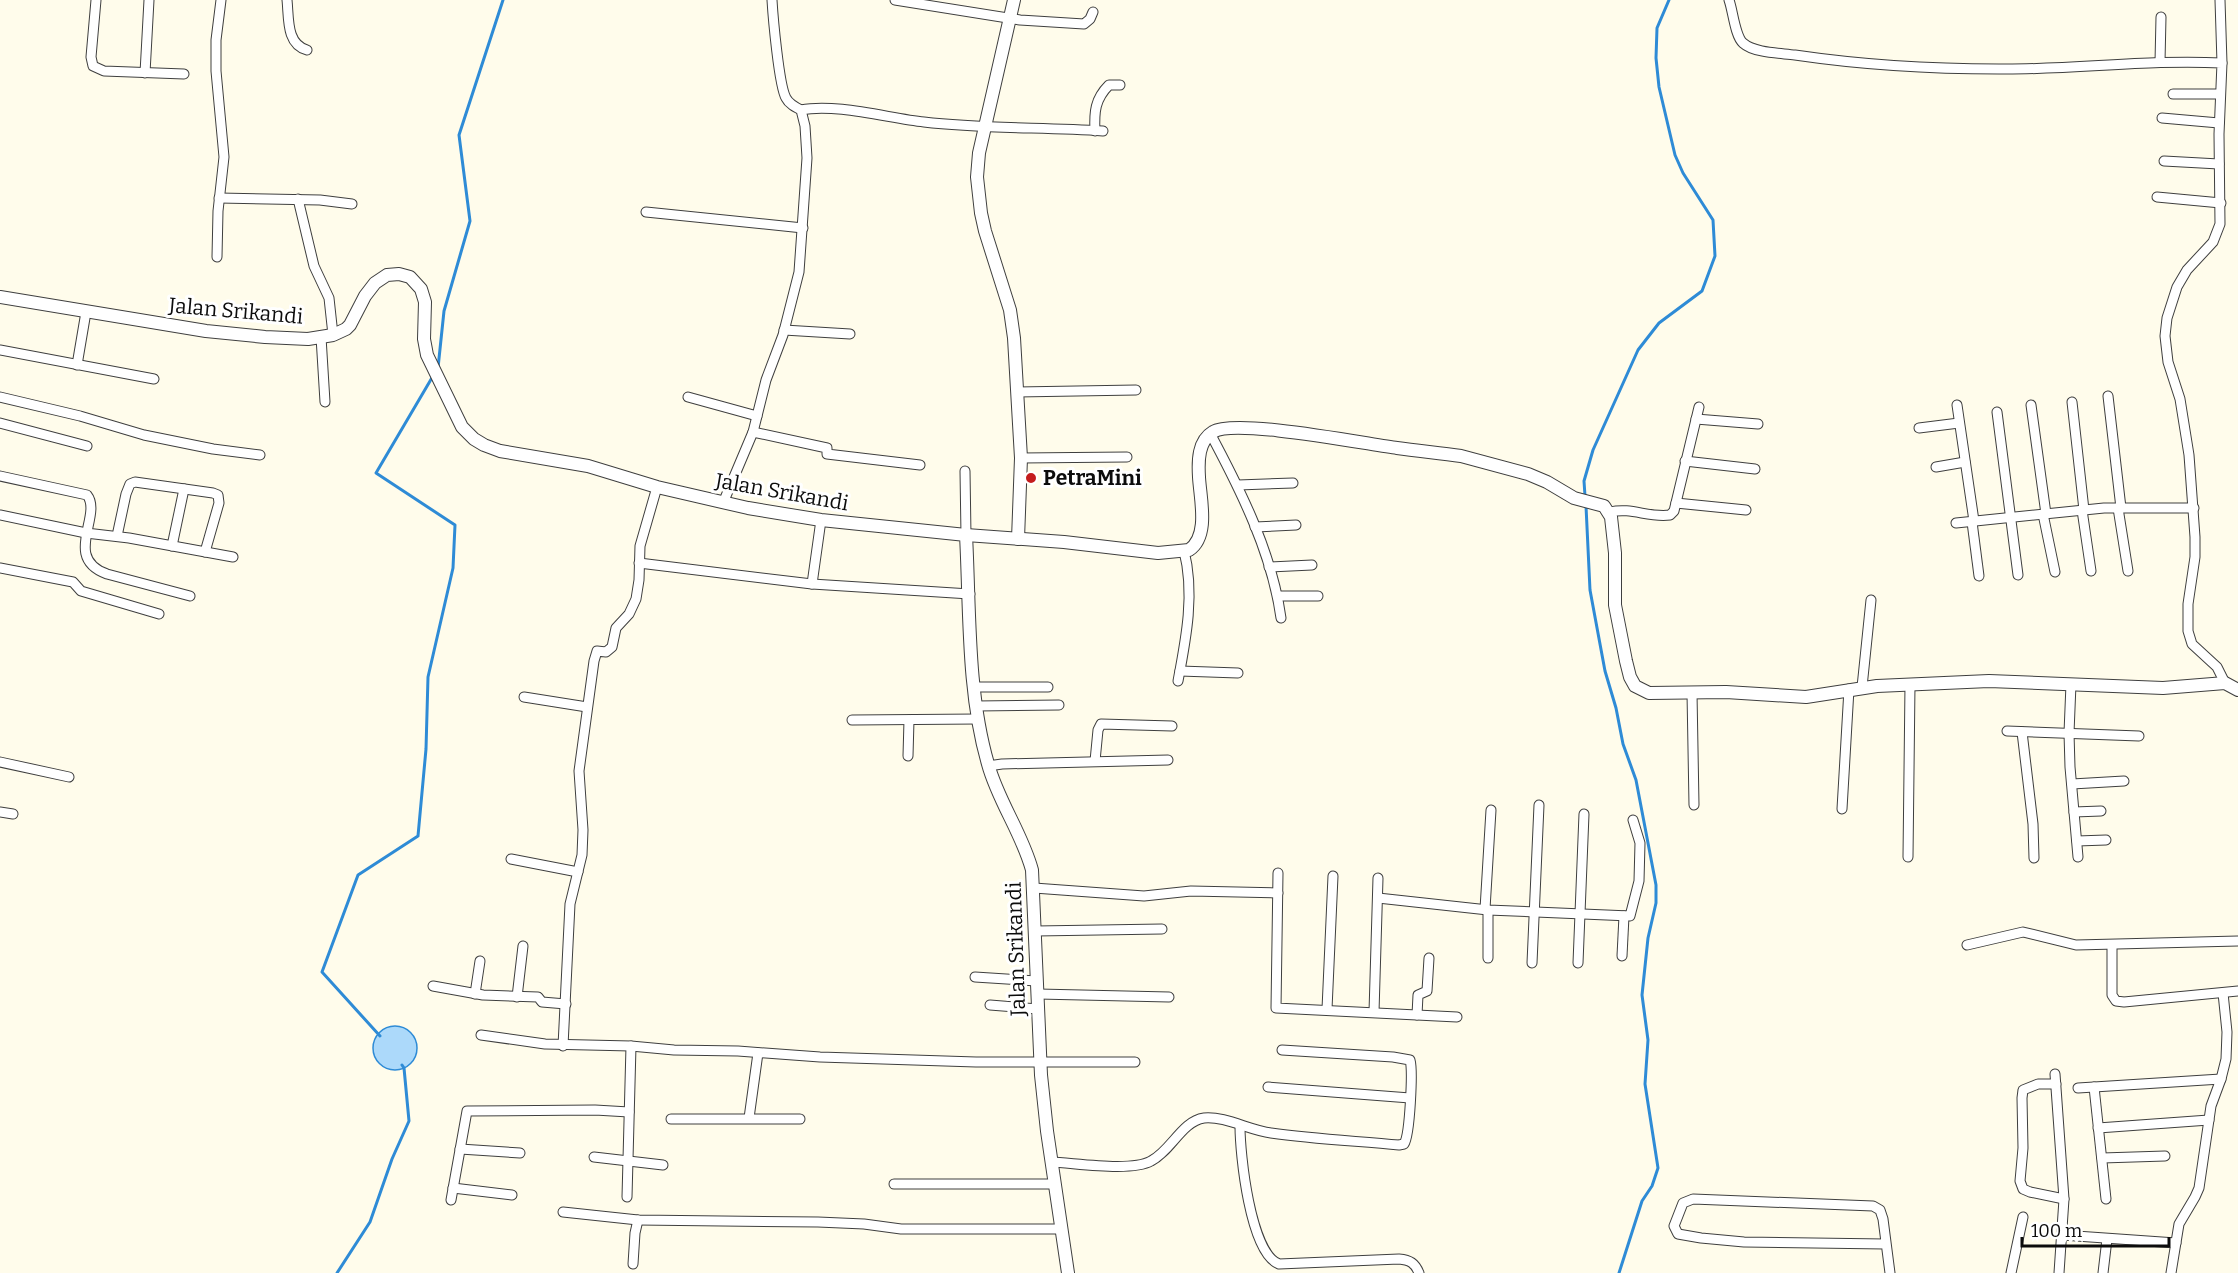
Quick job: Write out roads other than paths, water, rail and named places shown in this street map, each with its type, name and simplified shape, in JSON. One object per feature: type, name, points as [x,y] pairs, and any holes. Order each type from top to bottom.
[{"type":"street","points":[[96,0],[91,57],[93,66],[104,70],[184,74]]},
{"type":"street","points":[[145,73],[148,0]]},
{"type":"street","points":[[217,257],[219,198],[224,157],[216,71],[216,40],[221,0]]},
{"type":"street","points":[[287,0],[292,38],[298,47],[307,50]]},
{"type":"street","points":[[772,0],[784,93],[790,103],[801,110],[822,108],[924,122],[985,127],[1099,131],[1094,108],[1099,96],[1109,85],[1120,85]]},
{"type":"street","points":[[896,0],[1010,19],[1080,25],[1087,22],[1093,12]]},
{"type":"street","points":[[1014,0],[979,153],[977,177],[985,231],[1010,310],[1021,458],[1018,539]]},
{"type":"street","points":[[1729,0],[1738,35],[1744,44],[1761,50],[1818,58],[1895,66],[1999,69],[2160,62],[2222,63]]},
{"type":"street","points":[[2220,0],[2222,63],[2219,164],[2221,203],[2218,234],[2208,249],[2182,277],[2173,297],[2165,327],[2168,362],[2180,399],[2186,428],[2194,508],[2195,557],[2188,604],[2188,632],[2192,644],[2217,667],[2225,683]]},
{"type":"street","points":[[2160,62],[2161,17]]},
{"type":"street","points":[[2173,94],[2220,94]]},
{"type":"street","points":[[723,503],[753,432],[766,380],[784,330],[799,272],[807,158],[805,126],[801,110]]},
{"type":"street","points":[[2162,118],[2219,123]]},
{"type":"street","points":[[2164,161],[2219,164]]},
{"type":"street","points":[[2157,197],[2221,203]]},
{"type":"street","points":[[219,198],[298,199],[352,204]]},
{"type":"street","points":[[298,199],[314,266],[329,298],[326,402]]},
{"type":"street","points":[[646,212],[803,228]]},
{"type":"street","name":"Jalan Srikandi","points":[[0,297],[86,312],[287,339],[327,336],[350,325],[365,296],[375,283],[387,275],[399,274],[417,283],[424,295],[424,339],[427,355],[462,427],[474,440],[492,449],[588,466],[657,487],[723,503],[821,520],[966,535],[977,712],[988,766],[1030,862],[1034,888],[1040,1062],[1051,1162],[1068,1273]]},
{"type":"street","points":[[77,365],[86,312]]},
{"type":"street","points":[[784,330],[850,334]]},
{"type":"street","points":[[0,350],[154,379]]},
{"type":"street","points":[[1017,393],[1136,390]]},
{"type":"street","points":[[2108,396],[2128,571]]},
{"type":"street","points":[[0,397],[80,416],[144,435],[213,449],[260,455]]},
{"type":"street","points":[[688,397],[757,416]]},
{"type":"street","points":[[2072,402],[2091,571]]},
{"type":"street","points":[[1957,405],[1979,576]]},
{"type":"street","points":[[2031,405],[2055,572]]},
{"type":"street","points":[[1610,512],[1627,509],[1662,516],[1670,515],[1674,511],[1699,407]]},
{"type":"street","points":[[1997,412],[2018,575]]},
{"type":"street","points":[[1696,419],[1758,424]]},
{"type":"street","points":[[0,423],[87,446]]},
{"type":"street","points":[[1919,428],[1959,423]]},
{"type":"street","points":[[965,471],[966,535],[1158,553],[1184,551],[1192,548],[1200,538],[1198,464],[1202,445],[1210,433],[1227,427],[1286,431],[1461,456],[1527,474],[1574,498],[1598,503],[1610,512],[1615,553],[1615,605],[1630,677],[1635,686],[1649,693],[1725,692],[1806,697],[1862,687],[1979,681],[2163,688],[2225,683],[2238,690]]},
{"type":"street","points":[[753,432],[827,448],[827,454],[920,465]]},
{"type":"street","points":[[1210,433],[1238,485],[1255,527],[1278,596],[1281,618]]},
{"type":"street","points":[[1021,458],[1127,456]]},
{"type":"street","points":[[1685,461],[1755,469]]},
{"type":"street","points":[[1936,466],[1965,462]]},
{"type":"street","points":[[0,476],[87,495],[92,503],[85,542],[88,557],[94,568],[190,596]]},
{"type":"street","points":[[117,536],[130,484],[135,482],[219,495],[219,503],[205,552]]},
{"type":"street","points":[[1238,485],[1293,483]]},
{"type":"street","points":[[554,1045],[566,1004],[570,904],[582,855],[583,830],[579,779],[587,707],[597,651],[606,652],[612,647],[616,628],[629,614],[638,590],[642,537],[657,487]]},
{"type":"street","points":[[172,546],[184,489]]},
{"type":"street","points":[[1676,503],[1746,510]]},
{"type":"street","points":[[1956,523],[2083,510],[2194,508]]},
{"type":"street","points":[[0,515],[86,533],[117,536],[233,557]]},
{"type":"street","points":[[812,584],[821,520]]},
{"type":"street","points":[[1255,527],[1296,525]]},
{"type":"street","points":[[1178,681],[1188,607],[1188,577],[1184,551]]},
{"type":"street","points":[[639,563],[812,584],[969,594]]},
{"type":"street","points":[[1269,567],[1312,565]]},
{"type":"street","points":[[0,568],[74,582],[81,591],[159,614]]},
{"type":"street","points":[[1278,596],[1318,596]]},
{"type":"street","points":[[1862,687],[1871,600]]},
{"type":"street","points":[[1180,671],[1238,673]]},
{"type":"street","points":[[2072,684],[2069,733],[2078,857]]},
{"type":"street","points":[[1908,857],[1910,685]]},
{"type":"street","points":[[975,687],[1048,687]]},
{"type":"street","points":[[1842,809],[1849,689]]},
{"type":"street","points":[[1692,693],[1694,806]]},
{"type":"street","points":[[524,697],[587,707]]},
{"type":"street","points":[[852,720],[909,720],[1059,705]]},
{"type":"street","points":[[908,756],[909,720]]},
{"type":"street","points":[[1095,761],[1098,730],[1101,724],[1172,726]]},
{"type":"street","points":[[2007,731],[2139,736]]},
{"type":"street","points":[[2022,732],[2033,824],[2034,858]]},
{"type":"street","points":[[988,766],[1168,760]]},
{"type":"street","points":[[0,762],[69,777]]},
{"type":"street","points":[[2072,784],[2124,781]]},
{"type":"street","points":[[1532,963],[1539,805]]},
{"type":"street","points":[[1488,958],[1486,909],[1491,810]]},
{"type":"street","points":[[2074,812],[2101,811]]},
{"type":"street","points":[[0,812],[13,814]]},
{"type":"street","points":[[1578,963],[1584,814]]},
{"type":"street","points":[[1378,898],[1486,909],[1629,916],[1639,880],[1640,843],[1633,820]]},
{"type":"street","points":[[2077,841],[2106,840]]},
{"type":"street","points":[[511,859],[578,872]]},
{"type":"street","points":[[1278,873],[1276,1008],[1457,1017]]},
{"type":"street","points":[[1327,1009],[1333,876]]},
{"type":"street","points":[[1374,1012],[1378,878]]},
{"type":"street","points":[[1034,888],[1144,896],[1191,891],[1278,893]]},
{"type":"street","points":[[1622,956],[1624,916]]},
{"type":"street","points":[[1036,931],[1162,929]]},
{"type":"street","points":[[1967,945],[2023,932],[2067,944],[2238,941]]},
{"type":"street","points":[[2112,945],[2112,995],[2116,1001],[2238,991]]},
{"type":"street","points":[[517,997],[523,946]]},
{"type":"street","points":[[1417,1015],[1418,995],[1427,991],[1429,958]]},
{"type":"street","points":[[475,994],[480,961]]},
{"type":"street","points":[[975,977],[1038,988],[1169,997]]},
{"type":"street","points":[[433,986],[475,994],[538,997],[542,1002],[566,1004]]},
{"type":"street","points":[[2171,1273],[2179,1224],[2199,1188],[2211,1106],[2222,1079],[2226,1059],[2227,1032],[2223,993]]},
{"type":"street","points":[[990,1005],[1038,1009]]},
{"type":"street","points":[[481,1035],[554,1045],[631,1046],[674,1050],[933,1061],[1135,1062]]},
{"type":"street","points":[[627,1197],[631,1046]]},
{"type":"street","points":[[1051,1162],[1136,1166],[1154,1160],[1181,1132],[1200,1119],[1211,1118],[1227,1120],[1240,1126],[1272,1133],[1404,1144],[1408,1137],[1412,1070],[1410,1060],[1282,1050]]},
{"type":"street","points":[[749,1118],[758,1053]]},
{"type":"street","points":[[2059,1273],[2064,1199],[2056,1079],[2026,1087],[2023,1090],[2023,1148],[2020,1181],[2023,1189],[2030,1192],[2064,1199]]},
{"type":"street","points":[[2078,1088],[2222,1079]]},
{"type":"street","points":[[1268,1087],[1410,1098]]},
{"type":"street","points":[[2094,1087],[2106,1199]]},
{"type":"street","points":[[451,1200],[467,1111],[629,1112]]},
{"type":"street","points":[[671,1119],[800,1119]]},
{"type":"street","points":[[2098,1128],[2209,1120]]},
{"type":"street","points":[[1240,1126],[1251,1213],[1266,1253],[1274,1263],[1399,1259],[1409,1260],[1419,1273]]},
{"type":"street","points":[[460,1149],[520,1153]]},
{"type":"street","points":[[2102,1158],[2165,1156]]},
{"type":"street","points":[[594,1158],[663,1165]]},
{"type":"street","points":[[894,1184],[1055,1184]]},
{"type":"street","points":[[453,1188],[512,1195]]},
{"type":"street","points":[[1885,1245],[1743,1242],[1678,1234],[1674,1226],[1683,1203],[1693,1198],[1873,1206],[1880,1210],[1883,1220],[1890,1273]]},
{"type":"street","points":[[563,1212],[638,1220],[818,1222],[864,1224],[901,1229],[1061,1229]]},
{"type":"street","points":[[2011,1273],[2023,1217]]},
{"type":"street","points":[[633,1264],[638,1220]]},
{"type":"street","points":[[2062,1235],[2176,1243]]},
{"type":"street","points":[[2103,1273],[2107,1239]]},
{"type":"water","points":[[395,1026],[411,1032],[417,1048],[411,1064],[395,1070],[379,1064],[373,1048],[379,1032]]},
{"type":"waterway","points":[[438,368],[444,311],[470,221],[459,135],[503,0]]},
{"type":"waterway","points":[[1585,496],[1584,481],[1593,450],[1638,350],[1659,323],[1702,291],[1715,256],[1713,220],[1683,173],[1675,155],[1659,87],[1656,58],[1657,28],[1669,0]]},
{"type":"waterway","points":[[380,1036],[322,972],[358,875],[418,836],[426,749],[428,677],[453,568],[455,525],[376,473],[433,376]]},
{"type":"waterway","points":[[1586,506],[1590,590],[1605,671],[1616,708],[1623,744],[1636,780],[1656,885],[1656,903],[1648,938],[1642,995],[1648,1040],[1645,1084],[1658,1168],[1652,1186],[1642,1201],[1619,1273]]},
{"type":"waterway","points":[[337,1273],[370,1222],[392,1159],[409,1121],[402,1065]]},
{"type":"place","name":"PetraMini","points":[[1031,478]]}]
